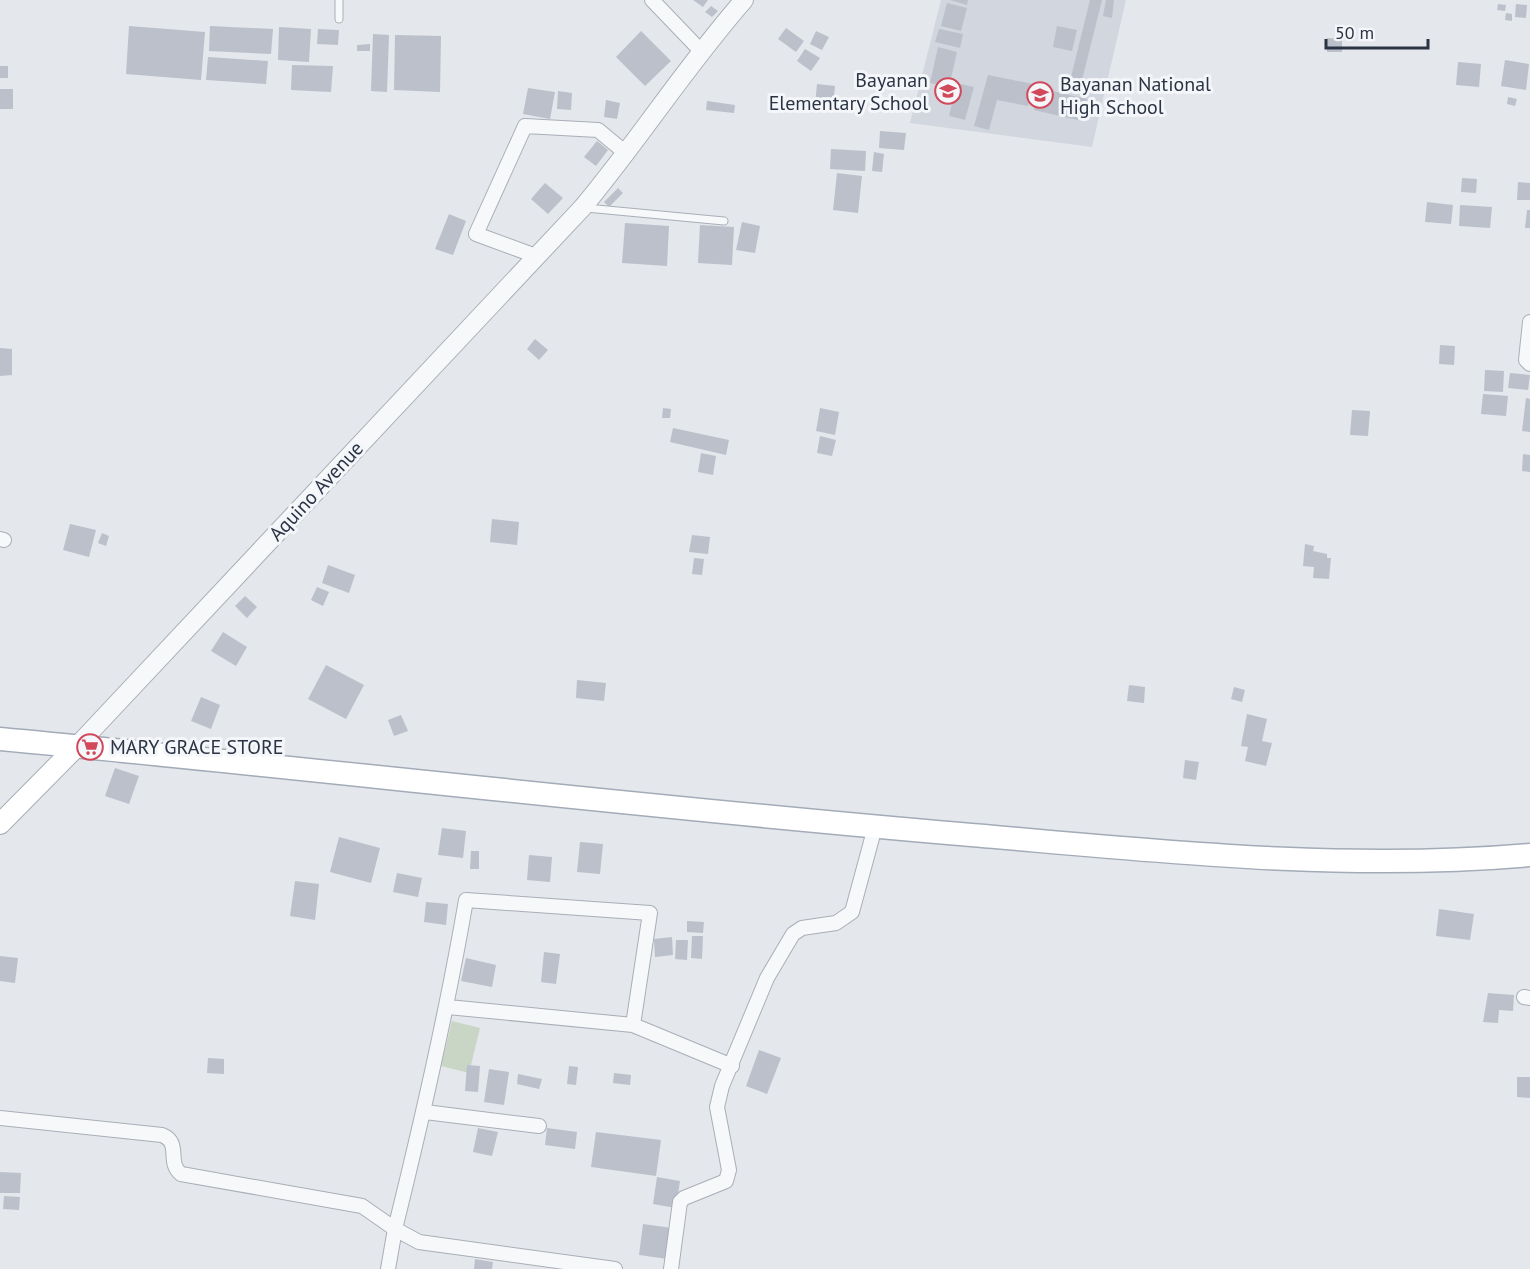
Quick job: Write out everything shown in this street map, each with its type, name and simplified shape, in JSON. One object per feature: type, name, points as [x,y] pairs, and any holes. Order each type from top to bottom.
[{"type":"main road","points":[[0,739],[875,827],[1323,862],[1444,862],[1530,855]]},
{"type":"main road","name":"Aquino Avenue","points":[[0,824],[77,746]]},
{"type":"street","points":[[652,0],[700,50]]},
{"type":"street","name":"Aquino Avenue","points":[[77,746],[583,207],[627,154],[700,50],[744,0]]},
{"type":"street","points":[[536,256],[476,234],[525,126],[598,130],[627,154]]},
{"type":"street","points":[[1530,322],[1526,360],[1530,364]]},
{"type":"street","points":[[671,1269],[680,1202],[684,1198],[726,1181],[729,1170],[717,1107],[722,1086],[767,978],[793,934],[802,928],[836,923],[846,919],[852,912],[875,827]]},
{"type":"street","points":[[388,1269],[395,1229],[425,1112],[448,1007],[466,900],[650,913],[633,1025]]},
{"type":"street","points":[[448,1007],[633,1025],[732,1066]]},
{"type":"street","points":[[425,1112],[538,1126]]},
{"type":"street","points":[[0,1118],[162,1135],[170,1138],[174,1144],[172,1161],[175,1169],[182,1174],[362,1206],[395,1229],[419,1242],[615,1269]]},
{"type":"lane","points":[[339,0],[339,19]]},
{"type":"lane","points":[[583,207],[724,221]]},
{"type":"shaded area","name":"Bayanan National High School","points":[[941,0],[1126,0],[1092,147],[910,123]]},
{"type":"green space","points":[[452,1021],[480,1028],[469,1073],[441,1066]]},
{"type":"building","points":[[693,0],[708,0],[703,7]]},
{"type":"building","points":[[950,0],[968,0],[967,5]]},
{"type":"building","points":[[1090,0],[1102,0],[1082,80],[1071,77]]},
{"type":"building","points":[[1106,0],[1114,0],[1112,18],[1103,16]]},
{"type":"building","points":[[947,3],[967,8],[961,31],[941,26]]},
{"type":"building","points":[[1498,4],[1506,5],[1505,11],[1497,10]]},
{"type":"building","points":[[1516,4],[1527,5],[1526,18],[1515,17]]},
{"type":"building","points":[[711,6],[718,11],[712,17],[705,12]]},
{"type":"building","points":[[1506,13],[1512,14],[1512,21],[1505,20]]},
{"type":"building","points":[[129,26],[205,32],[201,80],[126,74]]},
{"type":"building","points":[[210,26],[273,29],[271,54],[209,51]]},
{"type":"building","points":[[1057,26],[1077,30],[1072,51],[1053,47]]},
{"type":"building","points":[[279,27],[311,29],[309,62],[278,60]]},
{"type":"building","points":[[786,28],[804,41],[796,52],[778,39]]},
{"type":"building","points":[[318,29],[339,30],[338,45],[317,44]]},
{"type":"building","points":[[939,29],[963,34],[960,48],[935,42]]},
{"type":"building","points":[[641,31],[671,61],[645,86],[616,57]]},
{"type":"building","points":[[816,31],[829,37],[822,50],[810,44]]},
{"type":"building","points":[[373,34],[389,35],[387,92],[371,91]]},
{"type":"building","points":[[395,35],[441,36],[440,92],[394,90]]},
{"type":"building","points":[[1327,38],[1342,39],[1342,52],[1327,52]]},
{"type":"building","points":[[370,44],[370,51],[357,51],[357,45]]},
{"type":"building","points":[[938,47],[957,52],[949,87],[930,83]]},
{"type":"building","points":[[805,49],[820,58],[811,71],[797,61]]},
{"type":"building","points":[[208,57],[268,61],[266,84],[206,80]]},
{"type":"building","points":[[1505,60],[1529,64],[1526,90],[1501,86]]},
{"type":"building","points":[[1458,62],[1481,64],[1479,87],[1456,85]]},
{"type":"building","points":[[292,65],[333,66],[331,92],[291,90]]},
{"type":"building","points":[[0,66],[8,66],[8,78],[0,78]]},
{"type":"building","points":[[988,75],[1033,84],[1028,106],[997,100],[989,130],[974,126]]},
{"type":"building","points":[[957,83],[974,87],[965,120],[949,116]]},
{"type":"building","points":[[817,84],[835,86],[833,107],[815,105]]},
{"type":"building","points":[[528,88],[555,92],[550,119],[523,114]]},
{"type":"building","points":[[1040,88],[1087,99],[1082,121],[1034,110]]},
{"type":"building","points":[[0,89],[13,89],[13,109],[0,109]]},
{"type":"building","points":[[558,91],[572,93],[571,110],[557,109]]},
{"type":"building","points":[[1508,97],[1517,99],[1515,106],[1507,104]]},
{"type":"building","points":[[606,100],[620,103],[617,119],[604,117]]},
{"type":"building","points":[[707,101],[735,105],[734,113],[706,110]]},
{"type":"building","points":[[880,131],[906,133],[904,150],[879,148]]},
{"type":"building","points":[[597,141],[608,150],[596,166],[584,157]]},
{"type":"building","points":[[831,149],[866,151],[865,171],[830,169]]},
{"type":"building","points":[[874,152],[884,154],[882,172],[872,171]]},
{"type":"building","points":[[837,173],[862,176],[858,213],[833,210]]},
{"type":"building","points":[[1462,178],[1477,179],[1476,193],[1461,192]]},
{"type":"building","points":[[1518,182],[1530,183],[1530,200],[1517,200]]},
{"type":"building","points":[[545,183],[563,198],[548,214],[531,199]]},
{"type":"building","points":[[618,188],[623,193],[609,207],[604,202]]},
{"type":"building","points":[[1427,202],[1453,205],[1451,224],[1425,222]]},
{"type":"building","points":[[1460,205],[1492,207],[1490,228],[1459,226]]},
{"type":"building","points":[[1527,210],[1530,210],[1530,228],[1525,228]]},
{"type":"building","points":[[449,214],[466,221],[453,255],[435,249]]},
{"type":"building","points":[[742,222],[760,226],[755,253],[736,250]]},
{"type":"building","points":[[625,223],[669,226],[667,266],[622,263]]},
{"type":"building","points":[[700,225],[734,227],[732,265],[698,263]]},
{"type":"building","points":[[535,339],[548,350],[539,360],[527,349]]},
{"type":"building","points":[[1440,345],[1455,346],[1454,365],[1439,364]]},
{"type":"building","points":[[0,348],[12,349],[12,375],[0,376]]},
{"type":"building","points":[[1485,370],[1504,371],[1503,392],[1484,391]]},
{"type":"building","points":[[1510,373],[1530,375],[1528,390],[1508,388]]},
{"type":"building","points":[[1483,394],[1508,396],[1506,416],[1481,414]]},
{"type":"building","points":[[1526,398],[1530,399],[1530,432],[1522,431]]},
{"type":"building","points":[[663,408],[671,409],[670,418],[662,418]]},
{"type":"building","points":[[820,408],[839,412],[835,435],[816,431]]},
{"type":"building","points":[[1352,410],[1370,411],[1368,436],[1350,435]]},
{"type":"building","points":[[673,428],[729,440],[726,455],[670,442]]},
{"type":"building","points":[[820,436],[836,440],[832,456],[817,453]]},
{"type":"building","points":[[701,453],[716,456],[713,475],[698,472]]},
{"type":"building","points":[[1523,454],[1530,455],[1530,472],[1522,471]]},
{"type":"building","points":[[492,519],[519,522],[517,545],[490,542]]},
{"type":"building","points":[[70,524],[96,530],[89,557],[63,550]]},
{"type":"building","points":[[102,533],[109,536],[106,546],[98,543]]},
{"type":"building","points":[[692,535],[710,537],[708,554],[689,552]]},
{"type":"building","points":[[1305,544],[1314,546],[1313,551],[1327,554],[1327,558],[1331,558],[1329,579],[1313,578],[1314,567],[1303,566]]},
{"type":"building","points":[[694,558],[704,559],[702,575],[692,574]]},
{"type":"building","points":[[328,565],[355,575],[349,593],[322,583]]},
{"type":"building","points":[[317,587],[329,592],[323,606],[311,600]]},
{"type":"building","points":[[245,596],[257,607],[247,618],[235,606]]},
{"type":"building","points":[[223,632],[247,647],[236,666],[211,651]]},
{"type":"building","points":[[326,665],[364,685],[346,719],[308,699]]},
{"type":"building","points":[[577,680],[606,683],[604,701],[576,698]]},
{"type":"building","points":[[1129,685],[1145,687],[1144,703],[1127,701]]},
{"type":"building","points":[[1234,687],[1245,690],[1242,702],[1231,699]]},
{"type":"building","points":[[201,697],[220,705],[211,729],[191,721]]},
{"type":"building","points":[[1247,714],[1267,719],[1262,741],[1272,743],[1266,766],[1245,761],[1248,747],[1241,746]]},
{"type":"building","points":[[401,715],[408,731],[394,736],[388,720]]},
{"type":"building","points":[[1185,760],[1199,762],[1196,780],[1183,778]]},
{"type":"building","points":[[115,768],[139,776],[129,804],[105,796]]},
{"type":"building","points":[[442,828],[466,831],[463,858],[438,855]]},
{"type":"building","points":[[339,837],[380,848],[371,883],[330,872]]},
{"type":"building","points":[[580,842],[603,844],[600,874],[577,872]]},
{"type":"building","points":[[471,851],[479,851],[479,869],[470,869]]},
{"type":"building","points":[[529,855],[552,857],[550,882],[527,880]]},
{"type":"building","points":[[397,873],[422,878],[418,897],[393,892]]},
{"type":"building","points":[[295,881],[319,884],[315,920],[290,916]]},
{"type":"building","points":[[426,902],[448,904],[446,925],[424,922]]},
{"type":"building","points":[[1439,909],[1474,914],[1470,940],[1436,936]]},
{"type":"building","points":[[687,921],[704,922],[703,933],[687,932]]},
{"type":"building","points":[[692,936],[703,936],[702,959],[691,958]]},
{"type":"building","points":[[672,937],[673,955],[655,957],[654,939]]},
{"type":"building","points":[[676,940],[688,940],[687,960],[675,959]]},
{"type":"building","points":[[544,952],[560,954],[556,984],[541,982]]},
{"type":"building","points":[[0,956],[18,958],[15,983],[0,981]]},
{"type":"building","points":[[466,958],[496,965],[492,987],[461,981]]},
{"type":"building","points":[[1488,993],[1514,995],[1513,1011],[1499,1010],[1498,1023],[1483,1022]]},
{"type":"building","points":[[759,1050],[781,1058],[767,1094],[746,1086]]},
{"type":"building","points":[[208,1058],[224,1059],[224,1074],[207,1073]]},
{"type":"building","points":[[467,1065],[480,1066],[478,1092],[465,1091]]},
{"type":"building","points":[[569,1066],[578,1067],[576,1085],[567,1084]]},
{"type":"building","points":[[489,1069],[509,1072],[504,1105],[484,1102]]},
{"type":"building","points":[[614,1073],[631,1075],[630,1085],[613,1083]]},
{"type":"building","points":[[518,1074],[542,1079],[539,1089],[517,1084]]},
{"type":"building","points":[[1517,1077],[1530,1077],[1530,1098],[1517,1097]]},
{"type":"building","points":[[478,1128],[498,1132],[492,1156],[473,1152]]},
{"type":"building","points":[[547,1128],[577,1132],[575,1149],[545,1145]]},
{"type":"building","points":[[596,1132],[661,1140],[656,1176],[591,1167]]},
{"type":"building","points":[[0,1172],[21,1173],[20,1193],[0,1193]]},
{"type":"building","points":[[657,1177],[680,1181],[676,1208],[653,1204]]},
{"type":"building","points":[[4,1196],[20,1197],[19,1210],[3,1209]]},
{"type":"building","points":[[643,1224],[672,1228],[668,1259],[639,1255]]},
{"type":"building","points":[[475,1259],[493,1262],[492,1269],[474,1269]]},
{"type":"place","name":"Bayanan Elementary School","points":[[948,91]]},
{"type":"place","name":"Bayanan National High School","points":[[1040,95]]},
{"type":"place","name":"MARY GRACE STORE","points":[[90,747]]}]
